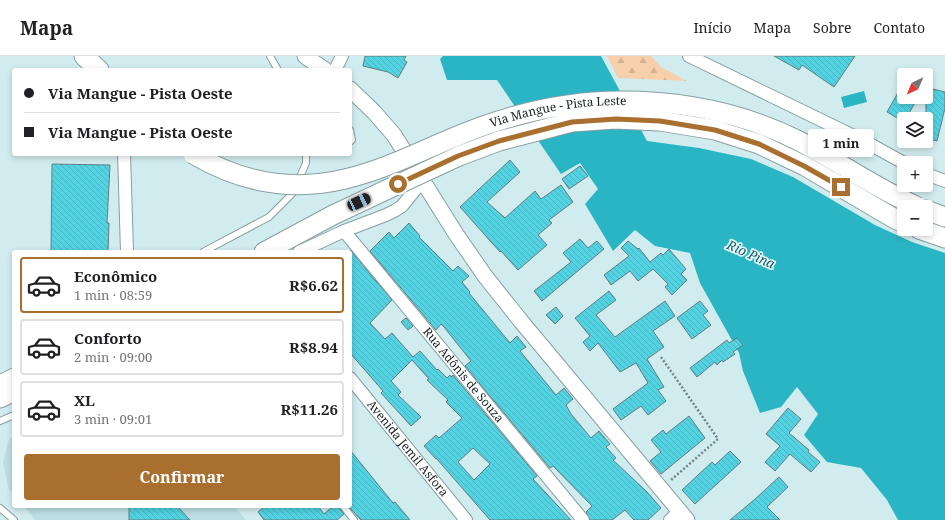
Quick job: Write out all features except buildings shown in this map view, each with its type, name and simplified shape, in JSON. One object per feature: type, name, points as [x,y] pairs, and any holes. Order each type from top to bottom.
[{"type":"main road","points":[[84,56],[97,68]]},
{"type":"main road","name":"Via Mangue - Pista Leste","points":[[197,156],[219,168],[246,178],[267,183],[308,185],[345,179],[376,170],[492,123],[544,108],[586,102],[657,102],[692,106],[729,114],[758,124],[796,140],[902,200]]},
{"type":"main road","points":[[268,250],[333,215],[458,156],[499,141],[572,122],[616,119],[660,121],[709,129],[759,144],[804,166],[897,220]]},
{"type":"main road","points":[[933,213],[945,217]]},
{"type":"main road","points":[[933,234],[945,238]]},
{"type":"main road","points":[[0,398],[12,392]]},
{"type":"street","points":[[336,68],[342,56]]},
{"type":"street","points":[[689,56],[866,142],[897,159]]},
{"type":"street","points":[[352,91],[374,112],[394,135],[456,234],[485,276],[520,320],[662,488],[679,517]]},
{"type":"street","points":[[124,156],[127,250]]},
{"type":"street","points":[[933,177],[945,181]]},
{"type":"street","points":[[303,250],[344,230],[396,210],[402,206],[423,180]]},
{"type":"street","name":"Rua Adônis de Souza","points":[[344,230],[583,520]]},
{"type":"street","points":[[0,383],[12,377]]},
{"type":"street","name":"Avenida Jemil Asfora","points":[[352,380],[466,520]]},
{"type":"lane","points":[[270,56],[277,68]]},
{"type":"lane","points":[[207,250],[269,217],[293,193],[306,163],[306,156]]},
{"type":"lane","points":[[0,421],[12,416]]},
{"type":"lane","points":[[0,508],[14,520]]},
{"type":"lane","points":[[344,508],[354,520]]},
{"type":"path","points":[[661,357],[718,439],[662,488]]},
{"type":"shaded area","points":[[12,437],[12,492],[9,489],[3,462],[8,442]]},
{"type":"shaded area","points":[[26,508],[236,508],[246,520],[35,520]]},
{"type":"green space","points":[[607,56],[651,56],[661,67],[687,81],[618,78]]},
{"type":"water","name":"Rio Pina","points":[[443,56],[601,56],[647,141],[699,148],[751,159],[793,177],[875,225],[897,236],[945,253],[945,520],[898,520],[887,500],[861,468],[827,462],[804,435],[818,414],[797,387],[781,407],[760,413],[743,371],[739,353],[700,283],[690,253],[655,246],[635,230],[613,251],[585,204],[598,189],[580,163],[561,174],[497,80],[447,80],[440,59]]},
{"type":"water","points":[[864,91],[867,102],[844,108],[841,97]]},
{"type":"route","points":[[398,184],[458,156],[499,141],[572,122],[616,119],[660,121],[715,130],[759,144],[804,166],[841,187]]}]
